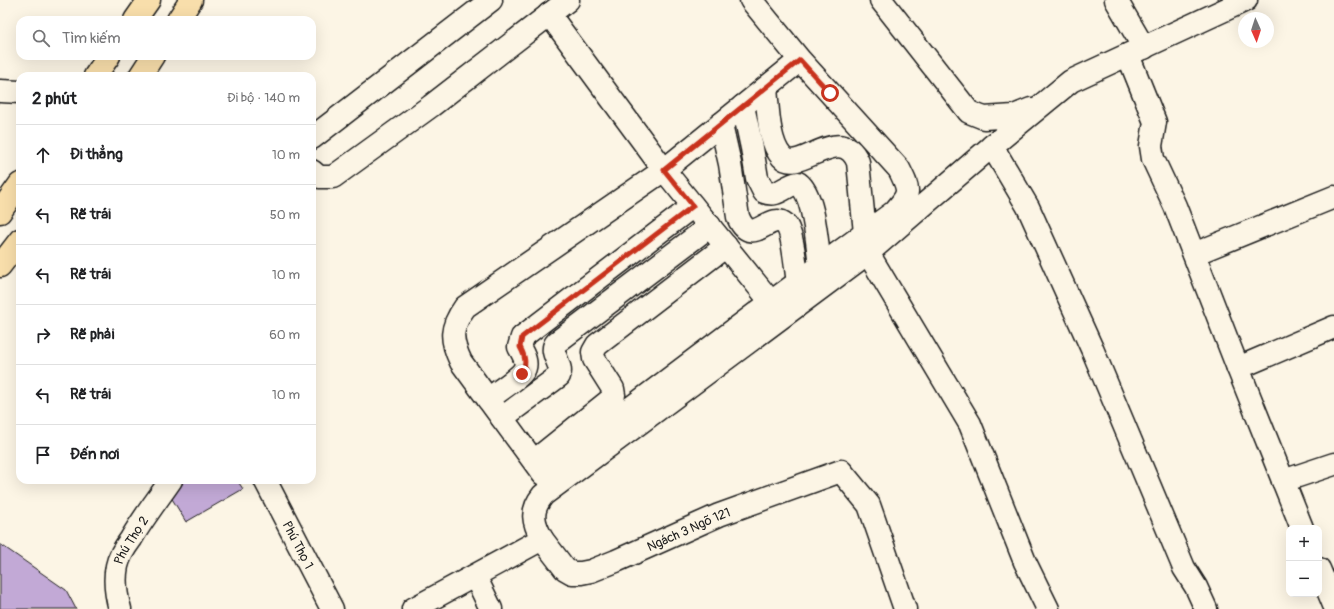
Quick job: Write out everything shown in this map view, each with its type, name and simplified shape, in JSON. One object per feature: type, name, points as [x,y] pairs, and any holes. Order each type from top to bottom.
[{"type":"highway","points":[[181,16],[191,0]]},
{"type":"highway","points":[[98,72],[106,60]]},
{"type":"highway","points":[[143,72],[150,60]]},
{"type":"highway","points":[[0,212],[16,190]]},
{"type":"highway","points":[[0,266],[16,245]]},
{"type":"street","points":[[316,135],[491,0]]},
{"type":"street","points":[[316,174],[319,177],[333,177],[431,106],[568,0]]},
{"type":"street","points":[[751,0],[800,60],[899,169],[907,185],[908,196],[866,243],[820,266],[543,474],[461,362],[455,348],[453,333],[457,318],[465,307],[664,170],[800,60]]},
{"type":"street","points":[[881,0],[969,112],[984,118],[1014,116],[1043,104]]},
{"type":"street","points":[[1116,0],[1136,51],[1155,122],[1151,146],[1153,159],[1175,206],[1301,525]]},
{"type":"street","points":[[413,609],[542,539],[536,527],[534,512],[538,502],[544,495],[992,146],[1071,81],[1136,51],[1223,5],[1246,0]]},
{"type":"street","points":[[549,14],[664,170],[771,302]]},
{"type":"street","points":[[766,88],[773,140],[782,157],[791,161],[800,160],[822,150],[835,147],[843,147],[852,151],[855,155],[858,162],[866,243],[970,424],[1026,562],[1048,609]]},
{"type":"street","points":[[0,92],[16,92]]},
{"type":"street","points":[[743,106],[756,178],[764,192],[775,194],[798,183],[806,190],[811,204],[820,266]]},
{"type":"street","points":[[721,124],[730,164],[740,223],[746,229],[751,231],[757,230],[774,222],[780,222],[786,225],[790,234],[798,282]]},
{"type":"street","points":[[992,146],[1028,207],[1093,351],[1184,568],[1196,587],[1206,609]]},
{"type":"street","points":[[1194,254],[1334,197]]},
{"type":"street","points":[[488,399],[522,374],[526,366],[524,355],[520,347],[522,337],[693,206]]},
{"type":"street","points":[[502,418],[559,376],[560,369],[554,350],[554,345],[557,342],[710,226]]},
{"type":"street","points":[[534,461],[610,400],[614,395],[614,389],[594,359],[593,352],[597,345],[726,246]]},
{"type":"street","points":[[1238,368],[1334,327]]},
{"type":"street","points":[[1283,482],[1334,464]]},
{"type":"street","name":"Ngách 3 Ngõ 121","points":[[542,539],[565,569],[572,573],[591,571],[719,514],[841,471],[869,505],[906,609]]},
{"type":"street","name":"Phú Thọ 2","points":[[120,609],[116,597],[117,566],[120,556],[138,527],[169,484]]},
{"type":"street","name":"Phú Thọ 1","points":[[267,484],[332,609]]},
{"type":"street","points":[[475,576],[491,609]]},
{"type":"street","points":[[1322,576],[1334,605]]},
{"type":"building","points":[[175,484],[240,484],[243,489],[186,522],[168,492]]},
{"type":"building","points":[[0,544],[66,590],[76,609],[0,609]]},
{"type":"route","points":[[522,374],[526,366],[524,355],[520,347],[522,337],[693,206],[664,170],[800,60],[830,93]]}]
